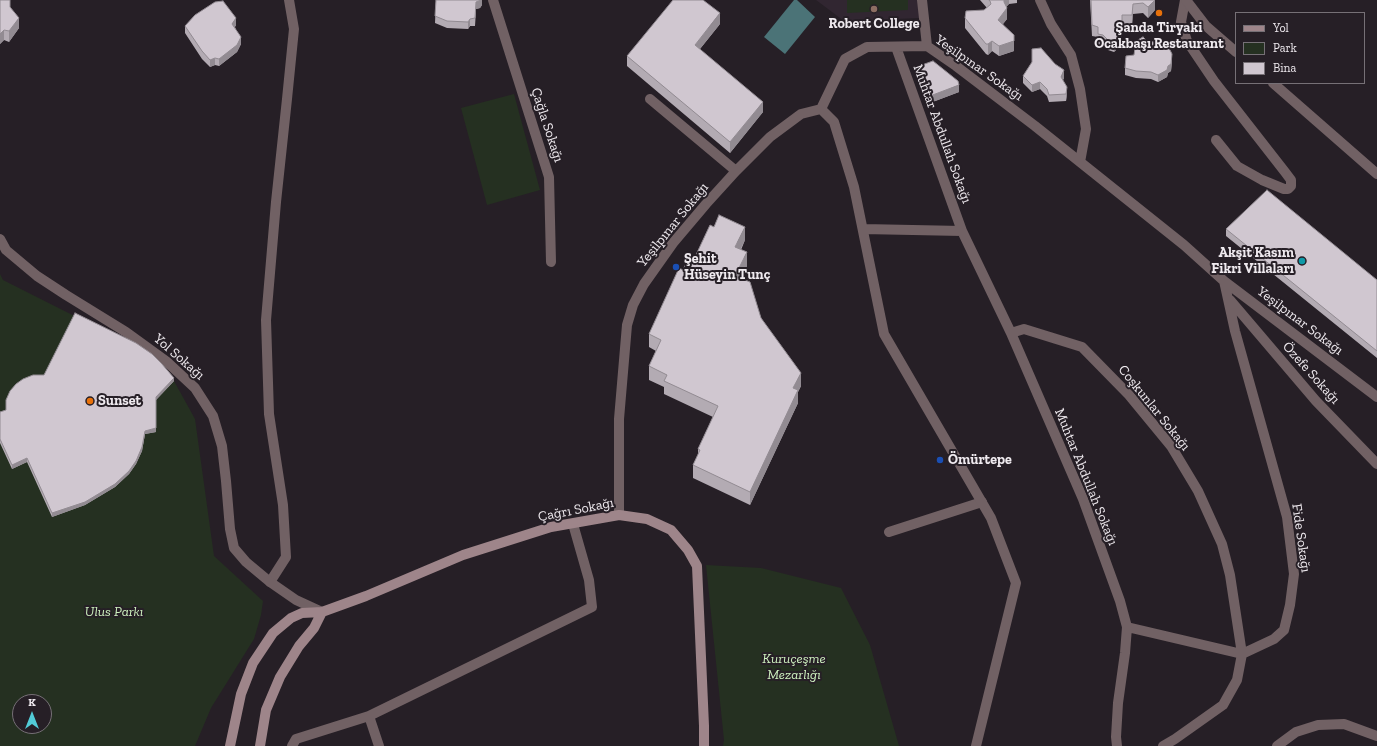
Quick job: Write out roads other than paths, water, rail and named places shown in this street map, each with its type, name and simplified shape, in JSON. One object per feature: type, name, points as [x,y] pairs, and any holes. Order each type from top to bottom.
[{"type":"street","points":[[270,582],[286,557],[283,505],[269,414],[266,320],[276,202],[288,99],[294,29],[289,0]]},
{"type":"street","name":"Çağla Sokağı","points":[[493,0],[549,176],[551,262]]},
{"type":"street","points":[[922,0],[926,46]]},
{"type":"street","points":[[1040,0],[1051,24],[1071,55],[1080,89],[1086,129],[1080,162]]},
{"type":"street","points":[[1186,0],[1206,26],[1235,51]]},
{"type":"street","points":[[1186,0],[1181,22],[1187,41],[1214,82],[1291,180],[1291,186],[1284,190],[1237,166],[1216,140]]},
{"type":"street","name":"Yeşilpınar Sokağı","points":[[619,515],[619,419],[627,325],[633,305],[644,284],[674,242],[736,171],[770,137],[801,114],[821,109],[845,59],[867,47],[926,46],[956,66],[1035,126],[1184,245],[1224,281],[1377,397]]},
{"type":"street","name":"Muhtar Abdullah Sokağı","points":[[896,47],[962,231],[1011,333],[1083,499],[1120,600],[1127,627],[1118,704],[1116,737],[1117,746]]},
{"type":"street","points":[[1274,84],[1377,174]]},
{"type":"street","points":[[650,99],[736,171]]},
{"type":"street","points":[[821,109],[834,122],[854,187],[884,334],[991,518],[1016,583],[976,746]]},
{"type":"street","points":[[863,229],[962,231]]},
{"type":"street","name":"Yol Sokağı","points":[[0,239],[6,250],[37,276],[126,332],[166,361],[195,388],[213,416],[222,446],[230,529],[234,548],[246,562],[270,582],[296,600],[322,612]]},
{"type":"street","name":"Fide Sokağı","points":[[1224,281],[1286,517],[1294,574],[1290,605],[1284,630],[1274,638],[1242,654]]},
{"type":"street","name":"Özefe Sokağı","points":[[1228,298],[1316,401],[1377,464]]},
{"type":"street","name":"Coşkunlar Sokağı","points":[[1011,333],[1024,329],[1082,347],[1129,395],[1171,446],[1198,491],[1222,544],[1230,575],[1242,654]]},
{"type":"street","points":[[889,532],[982,502]]},
{"type":"street","name":"Çağrı Sokağı","points":[[230,746],[241,694],[253,663],[273,633],[291,618],[302,613],[322,612],[366,596],[463,555],[550,527],[619,515],[647,519],[671,530],[688,550],[697,566],[704,746]]},
{"type":"street","points":[[292,746],[296,739],[369,716],[592,607],[589,580],[573,524]]},
{"type":"street","points":[[260,746],[266,710],[280,677],[299,646],[314,628],[322,612]]},
{"type":"street","points":[[1127,627],[1242,654],[1237,680],[1223,705],[1163,746]]},
{"type":"street","points":[[369,716],[379,746]]},
{"type":"street","points":[[1277,746],[1296,732],[1318,725],[1344,724],[1377,736]]},
{"type":"water","points":[[794,0],[797,0],[815,17],[785,54],[764,37]]},
{"type":"place","name":"Robert College","points":[[874,9]]},
{"type":"place","name":"Şanda Tiryaki Ocakbaşı Restaurant","points":[[1159,13]]},
{"type":"place","name":"Akşit Kasım Fikri Villaları","points":[[1302,261]]},
{"type":"place","name":"Şehit Hüseyin Tunç","points":[[676,267]]},
{"type":"place","name":"Sunset","points":[[90,401]]},
{"type":"place","name":"Ömürtepe","points":[[940,460]]},
{"type":"park label","name":"Ulus Parkı","points":[[114,612]]},
{"type":"park label","name":"Kuruçeşme Mezarlığı","points":[[794,668]]}]
